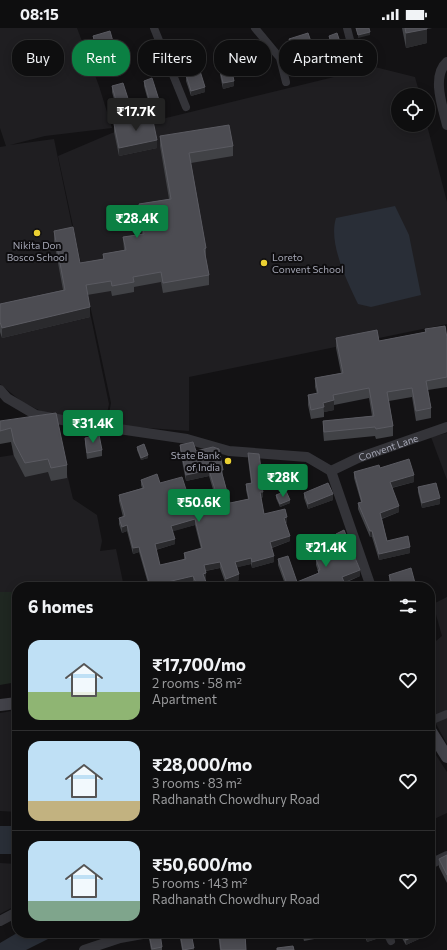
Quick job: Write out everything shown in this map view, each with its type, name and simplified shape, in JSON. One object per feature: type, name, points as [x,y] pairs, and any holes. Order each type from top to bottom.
[{"type":"main road","points":[[0,705],[12,704]]},
{"type":"main road","points":[[435,738],[447,757]]},
{"type":"street","points":[[154,28],[186,107]]},
{"type":"street","points":[[255,28],[280,58],[286,82]]},
{"type":"street","points":[[347,28],[350,40]]},
{"type":"street","points":[[447,62],[443,65],[439,82],[447,124]]},
{"type":"street","points":[[0,390],[7,398],[36,415],[78,423],[187,438],[229,451],[307,457],[331,471],[369,582]]},
{"type":"street","name":"Convent Lane","points":[[331,471],[358,458],[447,428]]},
{"type":"street","points":[[435,719],[447,714]]},
{"type":"street","points":[[435,862],[447,856]]},
{"type":"street","points":[[0,921],[12,915]]},
{"type":"street","points":[[84,950],[120,938]]},
{"type":"shaded area","points":[[0,28],[77,28],[82,40],[72,40],[72,76],[95,76],[112,128],[45,136],[10,145],[54,139],[109,404],[105,423],[47,414],[22,402],[0,384],[0,147],[6,146],[0,128]]},
{"type":"shaded area","name":"Loreto Convent School","points":[[377,68],[415,77],[418,88],[391,88],[391,132],[429,132],[447,202],[447,324],[189,377],[189,431],[107,425],[111,403],[58,156],[112,133],[166,118],[338,76],[377,76]]},
{"type":"shaded area","points":[[395,206],[409,235],[421,295],[371,307],[358,304],[340,262],[334,228],[336,218]]},
{"type":"shaded area","points":[[56,427],[73,499],[97,515],[102,541],[100,551],[116,549],[123,582],[12,582],[12,592],[0,592],[0,457],[13,455],[10,432]]},
{"type":"shaded area","points":[[447,433],[447,480],[431,437]]},
{"type":"shaded area","points":[[0,592],[12,592],[12,683],[0,685]]},
{"type":"shaded area","points":[[447,597],[447,744],[435,722],[435,642],[442,636],[435,611],[435,603]]},
{"type":"shaded area","points":[[12,711],[12,812],[0,811],[0,713]]},
{"type":"shaded area","points":[[435,754],[447,772],[447,813],[435,819]]},
{"type":"shaded area","points":[[0,826],[12,826],[12,854],[0,854]]},
{"type":"shaded area","points":[[0,863],[12,864],[12,908],[0,914]]},
{"type":"shaded area","points":[[12,936],[12,938],[50,938],[26,950],[0,950],[0,943]]},
{"type":"building","points":[[356,28],[369,28],[370,32],[358,35]]},
{"type":"building","points":[[405,28],[427,28],[427,29],[406,33]]},
{"type":"building","points":[[110,31],[113,40],[94,40],[93,36]]},
{"type":"building","points":[[308,33],[310,40],[289,40]]},
{"type":"building","points":[[337,33],[339,40],[330,40],[329,36]]},
{"type":"building","points":[[186,76],[202,76],[205,87],[191,91]]},
{"type":"building","points":[[221,76],[233,76],[234,81],[223,83]]},
{"type":"building","points":[[152,78],[159,100],[150,103],[144,81]]},
{"type":"building","points":[[123,83],[131,108],[119,111],[112,86]]},
{"type":"building","points":[[152,116],[157,140],[119,148],[114,124]]},
{"type":"building","points":[[229,125],[233,146],[189,153],[206,248],[204,249],[209,275],[163,283],[161,272],[133,277],[134,282],[112,286],[111,281],[86,285],[90,307],[2,328],[0,322],[0,304],[65,290],[54,231],[73,227],[80,263],[104,259],[103,254],[126,250],[123,237],[144,234],[139,204],[171,199],[160,136]]},
{"type":"building","points":[[445,326],[447,338],[447,377],[426,381],[431,408],[416,411],[412,388],[387,392],[393,426],[376,429],[375,427],[324,432],[323,421],[374,416],[369,388],[333,395],[334,400],[323,403],[324,407],[311,410],[308,395],[318,393],[315,378],[343,373],[336,338],[377,330],[379,341],[426,332],[425,329]]},
{"type":"building","points":[[56,413],[67,465],[51,468],[48,459],[25,463],[14,442],[11,428],[0,431],[0,421]]},
{"type":"building","points":[[99,435],[102,450],[87,453],[85,438]]},
{"type":"building","points":[[193,442],[196,451],[213,447],[219,449],[223,470],[221,470],[230,503],[249,499],[246,484],[252,483],[248,453],[259,454],[262,476],[259,476],[263,492],[260,492],[264,514],[285,509],[287,517],[284,518],[290,536],[270,542],[274,556],[252,562],[251,558],[235,562],[239,574],[226,579],[220,562],[204,565],[206,573],[203,574],[206,582],[196,582],[193,576],[167,582],[149,582],[139,547],[133,548],[127,525],[122,527],[119,518],[125,516],[119,495],[144,488],[141,480],[157,474],[160,483],[182,477],[190,502],[217,496],[209,470],[186,475],[180,445]],"holes":[[[195,519],[202,548],[184,553],[186,559],[160,565],[155,544],[175,539],[171,526]]]},
{"type":"building","points":[[144,444],[148,455],[141,458],[137,447]]},
{"type":"building","points":[[409,459],[414,475],[390,482],[399,506],[380,513],[387,541],[408,536],[410,547],[379,554],[372,531],[370,531],[358,503],[362,502],[354,472],[379,465],[380,468]]},
{"type":"building","points":[[328,483],[333,494],[308,504],[304,493]]},
{"type":"building","points":[[436,483],[440,498],[422,503],[418,487]]},
{"type":"building","points":[[286,491],[290,500],[280,504],[276,495]]},
{"type":"building","points":[[344,530],[360,570],[342,577],[344,582],[297,582],[319,573],[318,570],[320,570],[316,559],[343,549],[336,534]]},
{"type":"building","points":[[288,556],[297,582],[286,582],[278,559]]},
{"type":"building","points":[[411,568],[415,582],[391,582],[389,575]]},
{"type":"building","points":[[447,855],[447,875],[439,859]]},
{"type":"building","points":[[150,938],[161,938],[162,947],[152,949]]},
{"type":"building","points":[[181,938],[192,938],[194,948],[183,950]]},
{"type":"building","points":[[220,938],[245,938],[246,950],[221,950]]},
{"type":"building","points":[[293,946],[294,950],[277,950],[277,948]]},
{"type":"place","name":"Nikita Don Bosco School","points":[[37,233]]},
{"type":"place","name":"Loreto Convent School","points":[[264,263]]},
{"type":"place","name":"State Bank of India","points":[[228,461]]}]
